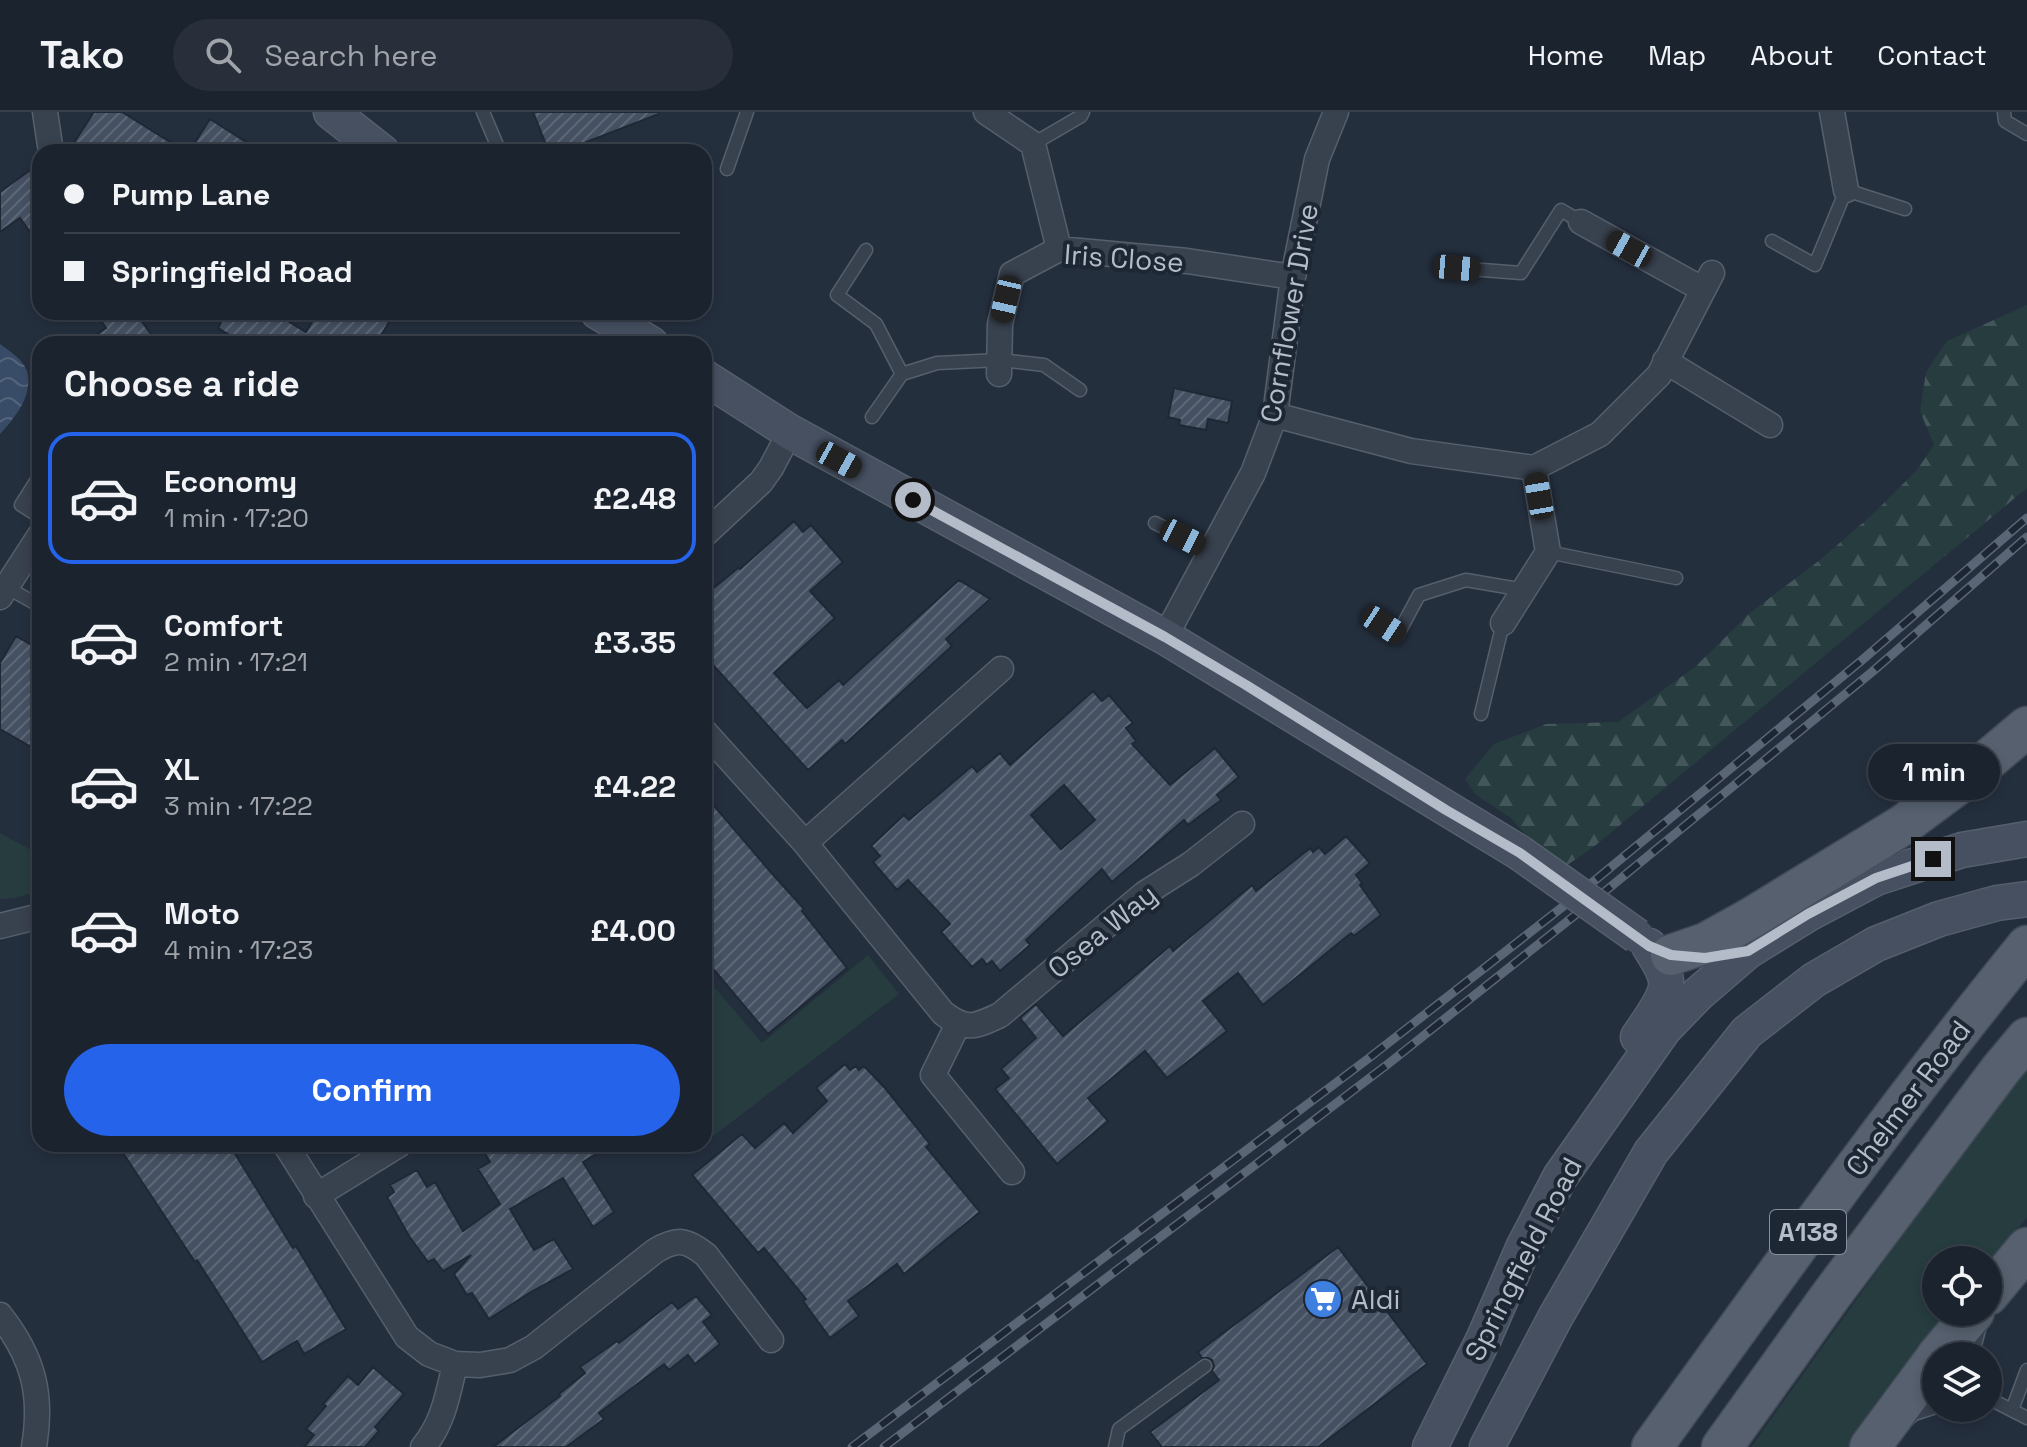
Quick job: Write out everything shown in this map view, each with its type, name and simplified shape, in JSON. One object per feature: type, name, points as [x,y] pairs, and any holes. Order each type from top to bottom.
[{"type":"main road","points":[[331,112],[372,144]]},
{"type":"main road","points":[[611,320],[638,336]]},
{"type":"main road","points":[[712,382],[790,432],[1165,637],[1520,853],[1652,946],[1705,958],[1748,951]]},
{"type":"main road","points":[[1652,946],[1706,943],[1751,918],[1903,825],[1969,776],[2027,727]]},
{"type":"main road","points":[[1808,914],[1903,825]]},
{"type":"main road","name":"Springfield Road","points":[[1430,1447],[1484,1338],[1524,1246],[1567,1166],[1664,1029],[1698,994],[1748,951],[1808,914],[1876,878],[1962,850],[2027,839]]},
{"type":"main road","name":"Springfield Road","points":[[1487,1447],[1556,1316],[1651,1152],[1747,1032],[1814,980],[1876,944],[1939,919],[1997,903],[2027,899]]},
{"type":"main road","points":[[1567,1166],[1597,1096],[1653,1016],[1666,986],[1663,970],[1652,946]]},
{"type":"main road","name":"Chelmer Road","points":[[1652,1447],[1834,1197],[1967,1020],[2027,946]]},
{"type":"main road","name":"Chelmer Road","points":[[1722,1447],[1832,1294],[2027,1038]]},
{"type":"main road","points":[[2002,1281],[2027,1248]]},
{"type":"main road","points":[[1950,1342],[1965,1326]]},
{"type":"main road","points":[[1871,1447],[1922,1377]]},
{"type":"street","points":[[48,132],[64,112]]},
{"type":"street","points":[[986,112],[1033,144],[1059,249]]},
{"type":"street","name":"Cornflower Drive","points":[[1165,637],[1253,473],[1275,415],[1293,277],[1317,159],[1336,112]]},
{"type":"street","points":[[1832,112],[1846,190]]},
{"type":"street","points":[[1275,415],[1411,451],[1534,468],[1600,434],[1659,375],[1707,281],[1581,222]]},
{"type":"street","name":"Iris Close","points":[[999,367],[1000,324],[1012,274],[1059,249],[1187,261],[1293,277]]},
{"type":"street","points":[[1665,361],[1770,425]]},
{"type":"street","points":[[712,528],[761,482],[790,432]]},
{"type":"street","points":[[1503,623],[1548,552],[1534,468]]},
{"type":"street","points":[[3,592],[32,547]]},
{"type":"street","points":[[805,843],[1001,669]]},
{"type":"street","points":[[712,740],[805,843],[943,1013],[958,1024],[933,1075],[1012,1172]]},
{"type":"street","name":"Osea Way","points":[[958,1024],[979,1024],[1000,1015],[1144,894],[1191,864],[1242,824]]},
{"type":"street","points":[[0,926],[32,918]]},
{"type":"street","points":[[290,1152],[407,1337],[429,1354],[455,1364],[480,1365],[510,1360],[534,1347],[655,1251],[684,1241],[706,1255],[771,1340]]},
{"type":"street","points":[[316,1196],[387,1152]]},
{"type":"street","points":[[0,1315],[23,1349],[36,1387],[38,1421],[34,1447]]},
{"type":"street","points":[[423,1447],[438,1426],[455,1364]]},
{"type":"lane","points":[[483,112],[497,144]]},
{"type":"lane","points":[[727,169],[747,112]]},
{"type":"lane","points":[[1033,144],[1083,112]]},
{"type":"lane","points":[[2004,112],[2005,121],[2027,134]]},
{"type":"lane","points":[[1772,241],[1815,265],[1846,190],[1905,209]]},
{"type":"lane","points":[[1457,268],[1521,273],[1561,210],[1581,222]]},
{"type":"lane","points":[[866,250],[837,295],[876,324],[902,374]]},
{"type":"lane","points":[[872,417],[902,374],[937,363],[999,367],[1044,365],[1080,390]]},
{"type":"lane","points":[[32,488],[21,505],[32,512]]},
{"type":"lane","points":[[1155,523],[1211,551]]},
{"type":"lane","points":[[1548,552],[1676,578]]},
{"type":"lane","points":[[1371,616],[1398,634],[1419,595],[1466,580],[1524,590]]},
{"type":"lane","points":[[3,592],[32,603]]},
{"type":"lane","points":[[1481,714],[1503,623]]},
{"type":"lane","points":[[1115,1447],[1119,1429],[1205,1366]]},
{"type":"lane","points":[[2012,1410],[2027,1370]]},
{"type":"lane","points":[[2002,1405],[2027,1418]]},
{"type":"lane","points":[[1871,1447],[1914,1414],[1922,1411]]},
{"type":"green space","points":[[2027,305],[2027,488],[1596,845],[1566,866],[1531,841],[1511,818],[1475,794],[1465,779],[1494,744],[1546,724],[1618,722],[1695,667],[1750,613],[1820,560],[1873,514],[1917,470],[1934,445],[1920,411],[1926,372],[1947,341]]},
{"type":"green space","points":[[0,833],[32,851],[32,893],[0,899]]},
{"type":"green space","points":[[868,955],[899,994],[712,1137],[712,984],[762,1043]]},
{"type":"green space","points":[[2027,1070],[2027,1217],[2002,1248],[2002,1246],[1922,1246],[1922,1326],[1942,1326],[1930,1342],[1922,1342],[1922,1353],[1850,1447],[1751,1447],[1919,1212]]},
{"type":"water","points":[[0,344],[27,371],[28,389],[21,406],[0,434]]},
{"type":"building","points":[[94,112],[122,112],[173,144],[73,144]]},
{"type":"building","points":[[533,112],[659,114],[587,144],[546,144]]},
{"type":"building","points":[[210,119],[249,144],[194,144]]},
{"type":"building","points":[[32,169],[32,235],[20,218],[0,232],[0,192]]},
{"type":"building","points":[[100,320],[141,320],[152,336],[94,336],[106,328]]},
{"type":"building","points":[[222,320],[286,320],[306,332],[313,320],[390,320],[381,336],[231,336],[218,328]]},
{"type":"building","points":[[1174,388],[1232,401],[1228,423],[1208,419],[1206,430],[1179,425],[1180,420],[1168,417]]},
{"type":"building","points":[[794,521],[803,532],[811,525],[843,562],[810,591],[835,618],[774,673],[807,708],[839,680],[843,685],[959,580],[990,599],[946,639],[952,646],[845,744],[842,740],[808,770],[712,664],[712,589]]},
{"type":"building","points":[[16,636],[32,645],[32,747],[0,729],[0,663]]},
{"type":"building","points":[[1093,691],[1102,701],[1109,695],[1133,723],[1126,728],[1136,741],[1132,744],[1170,785],[1215,748],[1239,777],[1217,795],[1221,800],[1188,825],[1184,820],[1112,882],[1102,869],[1026,940],[1030,945],[1000,971],[992,961],[987,965],[982,959],[972,967],[941,932],[950,924],[908,880],[897,890],[873,862],[880,856],[871,846],[904,815],[909,820],[972,766],[977,772],[1000,753],[1010,765]],"holes":[[[1064,785],[1095,820],[1061,849],[1031,815]]]},
{"type":"building","points":[[712,803],[804,909],[802,911],[847,968],[768,1034],[712,968]]},
{"type":"building","points":[[1346,836],[1370,863],[1356,875],[1381,915],[1354,936],[1351,933],[1263,1005],[1238,973],[1203,1001],[1227,1031],[1167,1078],[1145,1051],[1088,1098],[1108,1121],[1057,1164],[995,1089],[1009,1078],[1001,1069],[1036,1038],[1020,1018],[1036,1004],[1063,1036],[1170,946],[1173,951],[1252,885],[1256,891],[1310,848],[1313,852],[1319,847],[1325,854]]},
{"type":"building","points":[[845,1064],[850,1070],[856,1066],[859,1070],[864,1066],[885,1088],[930,1144],[926,1147],[980,1212],[904,1274],[897,1264],[848,1301],[859,1316],[830,1338],[803,1301],[806,1299],[764,1248],[758,1253],[692,1175],[742,1134],[755,1148],[784,1123],[793,1133],[827,1101],[816,1088]]},
{"type":"building","points":[[122,1152],[234,1152],[346,1329],[304,1354],[297,1341],[262,1362],[197,1260],[195,1262]]},
{"type":"building","points":[[484,1152],[600,1152],[583,1162],[614,1212],[593,1227],[563,1178],[510,1209],[534,1250],[554,1239],[573,1269],[489,1319],[472,1293],[467,1295],[454,1274],[471,1255],[443,1271],[434,1259],[428,1262],[387,1197],[394,1192],[390,1185],[417,1170],[427,1187],[435,1182],[463,1231],[500,1204],[478,1169],[490,1162]]},
{"type":"building","name":"Aldi","points":[[1338,1247],[1427,1364],[1318,1447],[1162,1447],[1150,1432],[1219,1380],[1212,1371],[1212,1360],[1202,1358],[1198,1352]]},
{"type":"building","points":[[696,1296],[712,1315],[703,1322],[720,1344],[695,1364],[688,1355],[669,1370],[664,1364],[599,1413],[604,1419],[566,1447],[493,1447],[560,1396],[585,1373],[580,1367],[617,1341],[619,1343],[672,1302],[678,1309]]},
{"type":"building","points":[[373,1367],[404,1394],[375,1427],[379,1431],[365,1447],[304,1447],[314,1435],[306,1429],[326,1406],[323,1404],[348,1376],[358,1385]]},
{"type":"railway","points":[[852,1447],[1369,1058],[1565,905],[1861,661],[2027,518]]},
{"type":"railway","points":[[884,1447],[1388,1064],[1603,893],[1872,672],[2027,537]]},
{"type":"place","name":"Aldi","points":[[1323,1299]]},
{"type":"route","points":[[913,500],[1165,637],[1246,685],[1520,853],[1649,946],[1671,955],[1705,958],[1748,951],[1808,914],[1876,878],[1933,859]]}]
